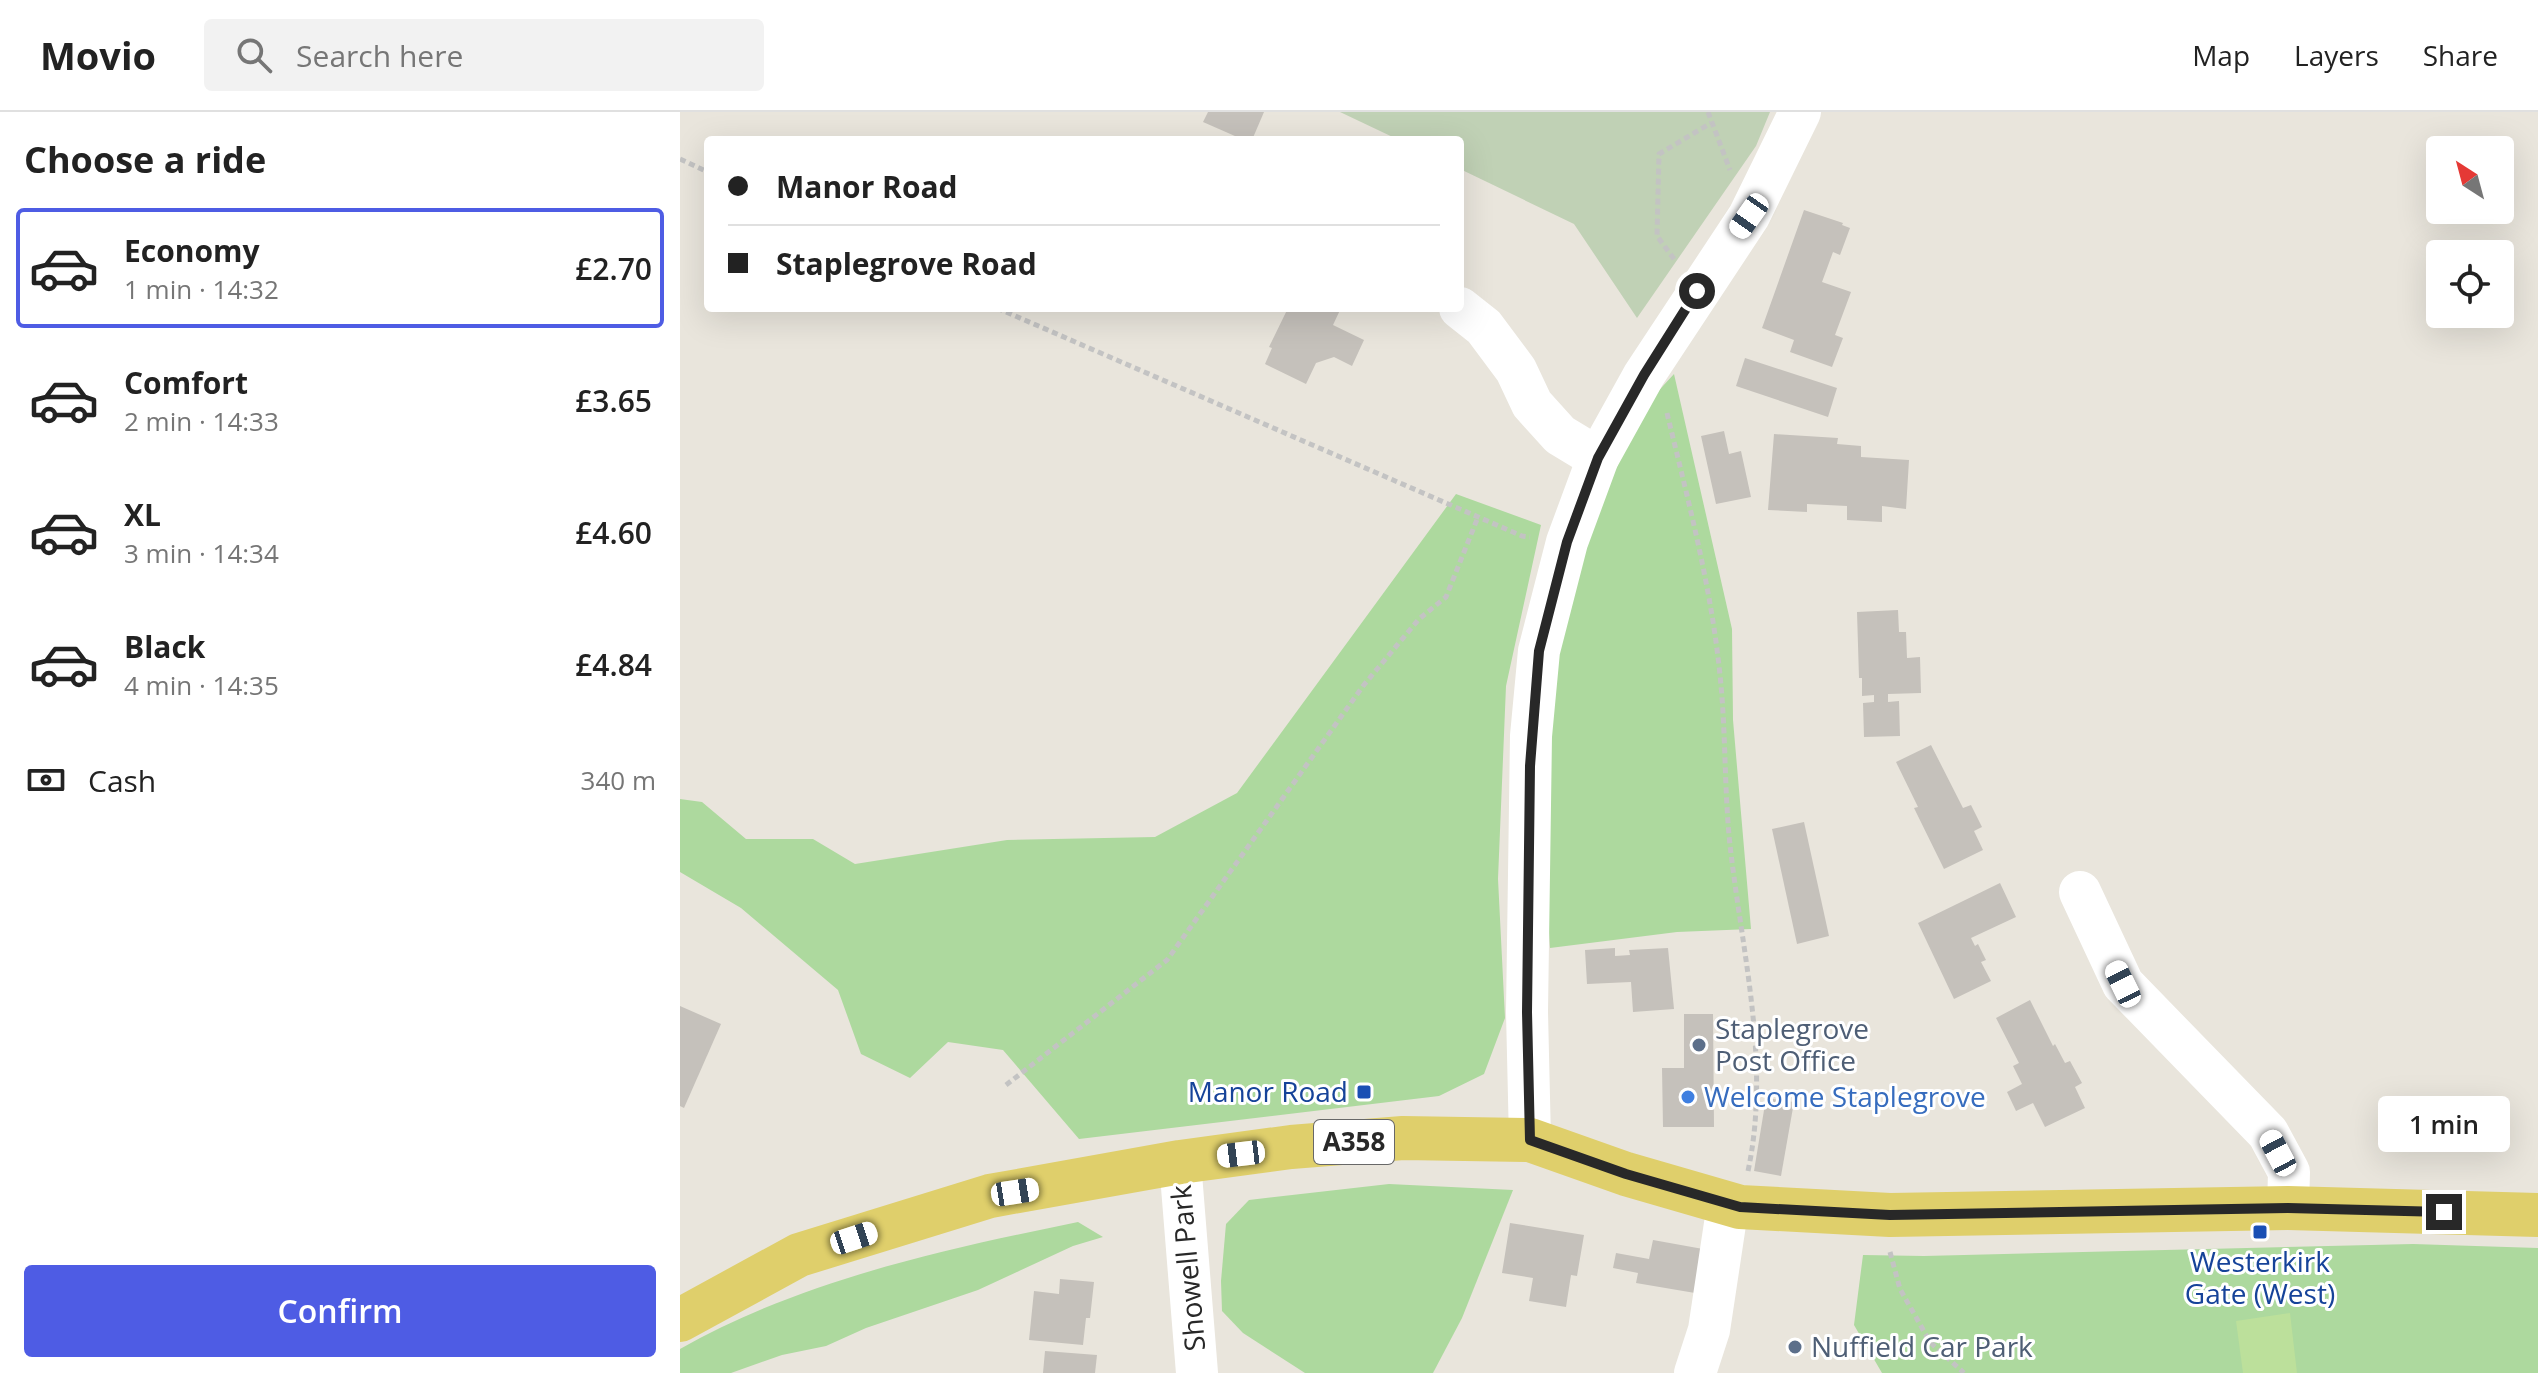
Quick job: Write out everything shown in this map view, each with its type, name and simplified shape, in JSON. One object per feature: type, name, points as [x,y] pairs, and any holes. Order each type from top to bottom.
[{"type":"main road","name":"A358","points":[[680,1320],[799,1255],[990,1196],[1180,1162],[1291,1147],[1403,1138],[1530,1140],[1626,1174],[1734,1206],[1890,1215],[2288,1208],[2538,1215]]},
{"type":"street","points":[[1530,1140],[1527,1012],[1531,736],[1539,651],[1567,542],[1598,458],[1644,375],[1749,216],[1800,112]]},
{"type":"street","points":[[1464,311],[1484,327],[1516,370],[1532,404],[1560,435],[1598,458]]},
{"type":"street","points":[[2080,892],[2123,984],[2268,1133],[2289,1172],[2288,1208]]},
{"type":"street","name":"Showell Park","points":[[1180,1162],[1197,1373]]},
{"type":"street","points":[[1695,1373],[1709,1330],[1734,1206]]},
{"type":"path","points":[[1697,291],[1657,236],[1659,154],[1711,123]]},
{"type":"path","points":[[680,159],[704,170]]},
{"type":"path","points":[[1006,312],[1522,536],[1567,542]]},
{"type":"path","points":[[1644,375],[1660,385],[1709,584],[1721,678],[1730,842],[1754,1029],[1758,1089],[1752,1151],[1734,1206]]},
{"type":"path","points":[[1006,1085],[1167,960],[1363,686],[1419,619],[1446,597],[1478,517]]},
{"type":"path","points":[[1890,1215],[1890,1256],[1900,1289],[1930,1342],[1964,1373]]},
{"type":"green space","points":[[1340,112],[1770,112],[1756,146],[1637,318],[1574,224],[1464,171],[1464,136],[1391,136]]},
{"type":"green space","points":[[1674,374],[1732,629],[1733,720],[1751,929],[1677,932],[1550,948],[1541,802],[1549,667],[1602,487],[1651,399]]},
{"type":"green space","points":[[1456,494],[1541,525],[1506,686],[1498,879],[1505,1018],[1484,1074],[1439,1096],[1079,1139],[1003,1050],[948,1042],[910,1078],[861,1054],[838,990],[741,908],[680,872],[680,799],[702,802],[746,839],[813,839],[855,864],[1007,840],[1155,837],[1237,793]]},
{"type":"green space","points":[[1389,1184],[1513,1190],[1462,1318],[1433,1373],[1305,1373],[1243,1333],[1222,1311],[1226,1224],[1249,1200]]},
{"type":"green space","points":[[1078,1222],[1103,1237],[1073,1246],[978,1290],[866,1328],[826,1346],[782,1355],[731,1373],[680,1373],[680,1349],[775,1304],[924,1256]]},
{"type":"green space","points":[[2413,1244],[2538,1248],[2538,1373],[1882,1373],[1854,1325],[1863,1255]]},
{"type":"green space","points":[[2290,1313],[2297,1373],[2243,1373],[2236,1321]]},
{"type":"building","points":[[1208,112],[1264,112],[1254,136],[1235,136],[1203,122]]},
{"type":"building","points":[[1804,210],[1850,228],[1840,255],[1833,252],[1822,282],[1851,292],[1835,335],[1843,338],[1832,367],[1790,352],[1794,340],[1762,328]]},
{"type":"building","points":[[1286,312],[1339,312],[1333,325],[1364,340],[1352,366],[1334,357],[1316,363],[1306,384],[1265,364],[1272,348],[1269,347]]},
{"type":"building","points":[[1745,358],[1837,388],[1828,417],[1736,386]]},
{"type":"building","points":[[1724,431],[1729,454],[1741,451],[1751,497],[1716,504],[1701,436]]},
{"type":"building","points":[[1774,434],[1838,438],[1837,444],[1861,446],[1861,457],[1909,460],[1906,509],[1882,506],[1882,522],[1847,520],[1847,506],[1807,504],[1807,512],[1768,510]]},
{"type":"building","points":[[1898,610],[1899,632],[1906,632],[1907,658],[1920,657],[1921,693],[1888,694],[1888,702],[1899,701],[1900,736],[1864,737],[1863,703],[1874,702],[1874,695],[1862,696],[1857,612]]},
{"type":"building","points":[[1931,745],[1963,808],[1971,805],[1982,827],[1974,831],[1983,850],[1944,869],[1914,808],[1918,807],[1896,762]]},
{"type":"building","points":[[1804,822],[1829,936],[1797,944],[1772,829]]},
{"type":"building","points":[[2000,883],[2016,917],[1971,938],[1975,946],[1978,944],[1986,960],[1981,962],[1991,981],[1954,999],[1918,923]]},
{"type":"building","points":[[1615,948],[1615,956],[1630,955],[1629,950],[1668,948],[1674,1009],[1633,1012],[1631,982],[1587,984],[1585,950]]},
{"type":"building","points":[[2030,1000],[2053,1046],[2055,1044],[2065,1063],[2070,1061],[2082,1083],[2075,1087],[2085,1108],[2045,1127],[2033,1103],[2016,1111],[2007,1092],[2022,1084],[2013,1066],[2019,1063],[1996,1018]]},
{"type":"building","points":[[680,1006],[721,1024],[684,1108],[680,1106]]},
{"type":"building","name":"Welcome Staplegrove","points":[[1684,1014],[1713,1014],[1714,1127],[1663,1127],[1662,1068],[1684,1068]]},
{"type":"building","points":[[1766,1098],[1794,1102],[1781,1176],[1754,1171]]},
{"type":"building","points":[[1510,1223],[1584,1235],[1577,1276],[1571,1275],[1566,1307],[1529,1301],[1533,1278],[1502,1273]]},
{"type":"building","points":[[1653,1240],[1703,1249],[1695,1293],[1636,1283],[1638,1273],[1613,1268],[1616,1253],[1649,1259]]},
{"type":"building","points":[[1060,1279],[1094,1282],[1083,1345],[1029,1340],[1034,1291],[1059,1294]]},
{"type":"building","points":[[1045,1351],[1097,1355],[1095,1373],[1043,1373]]},
{"type":"place","name":"Staplegrove Post Office","points":[[1699,1045]]},
{"type":"place","name":"Manor Road","points":[[1364,1092]]},
{"type":"place","name":"Welcome Staplegrove","points":[[1688,1097]]},
{"type":"place","name":"Westerkirk Gate (West)","points":[[2260,1232]]},
{"type":"place","name":"Nuffield Car Park","points":[[1795,1347]]},
{"type":"route","points":[[1697,291],[1644,375],[1598,458],[1567,542],[1539,651],[1530,766],[1527,1012],[1530,1140],[1626,1174],[1740,1207],[1890,1215],[2288,1208],[2444,1212]]}]
